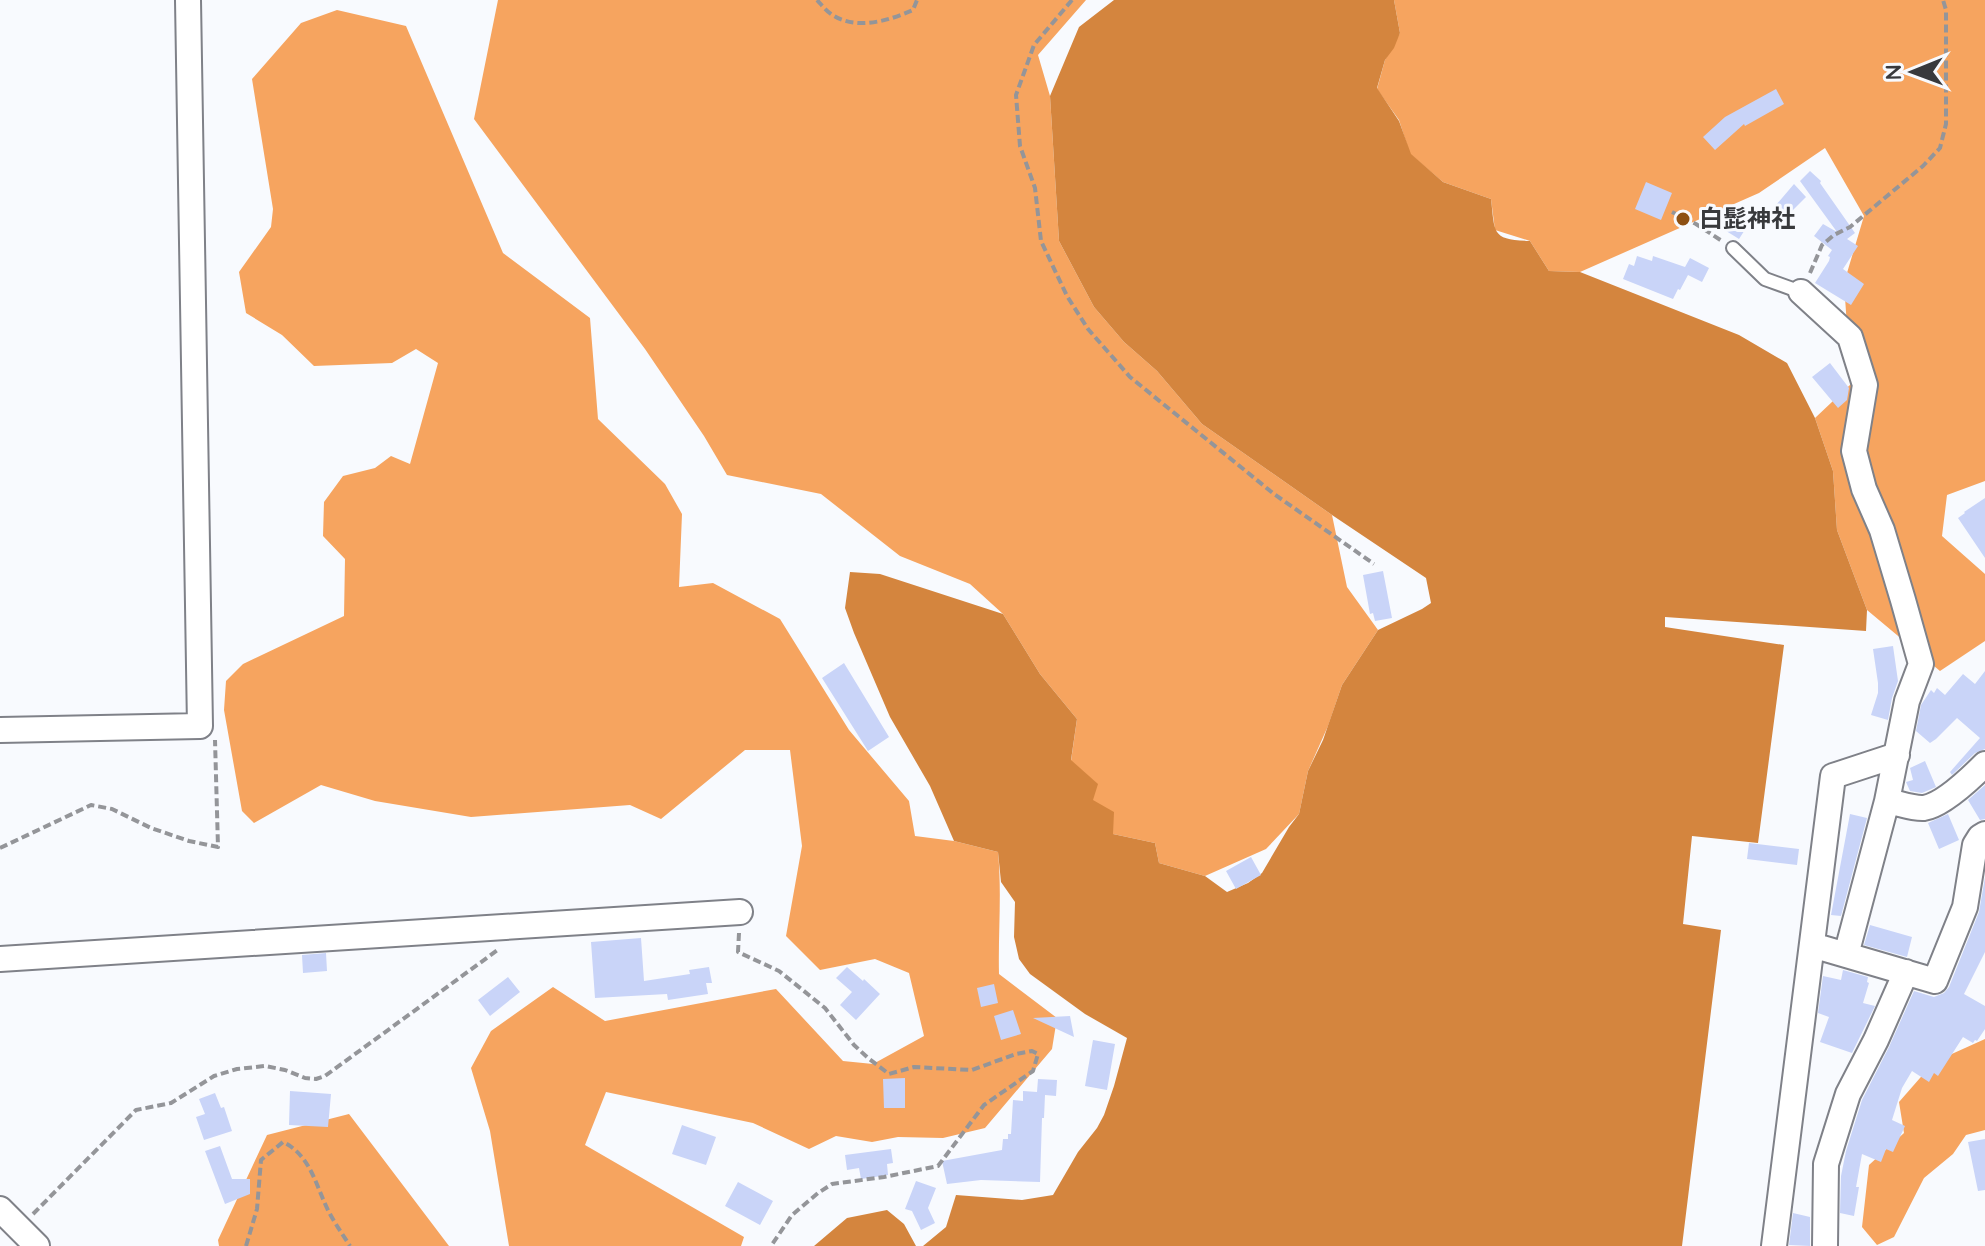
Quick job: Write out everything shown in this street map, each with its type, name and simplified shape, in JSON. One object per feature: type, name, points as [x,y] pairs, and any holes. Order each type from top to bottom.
[{"type":"street","points":[[0,730],[200,726],[188,0]]},
{"type":"street","points":[[1801,292],[1850,337],[1865,385],[1854,451],[1864,489],[1886,544],[1921,664],[1907,701],[1887,801],[1846,955]]},
{"type":"street","points":[[1774,1246],[1833,776],[1897,755]]},
{"type":"street","points":[[1887,801],[1923,808],[1941,802],[1985,764]]},
{"type":"street","points":[[1812,945],[1935,981],[1965,907],[1975,845],[1985,834]]},
{"type":"street","points":[[0,959],[740,912]]},
{"type":"street","points":[[1825,1246],[1826,1164],[1848,1094],[1906,972]]},
{"type":"street","points":[[0,1209],[37,1246]]},
{"type":"lane","points":[[1733,248],[1765,279],[1801,292]]},
{"type":"path","points":[[817,0],[831,15],[852,23],[890,20],[913,10],[917,0]]},
{"type":"path","points":[[1072,0],[1034,45],[1016,95],[1020,146],[1035,188],[1041,241],[1067,296],[1088,329],[1130,377],[1274,494],[1374,564]]},
{"type":"path","points":[[1801,292],[1822,245],[1850,227],[1940,148],[1946,124],[1946,10],[1943,0]]},
{"type":"path","points":[[1672,212],[1733,248]]},
{"type":"path","points":[[0,848],[91,805],[112,809],[176,837],[218,847],[214,733],[200,726]]},
{"type":"path","points":[[740,912],[738,952],[779,971],[825,1008],[854,1045],[889,1074],[914,1067],[972,1070],[1016,1054],[1032,1051],[1038,1054],[1033,1071],[984,1105],[938,1166],[832,1184],[792,1215],[771,1246]]},
{"type":"path","points":[[19,1228],[136,1110],[171,1103],[214,1076],[237,1069],[265,1066],[305,1078],[325,1076],[533,924]]},
{"type":"path","points":[[246,1246],[257,1209],[261,1160],[283,1142],[295,1148],[311,1170],[330,1214],[350,1246]]},
{"type":"shaded area","points":[[498,0],[1086,0],[1038,55],[1050,96],[1059,241],[1094,307],[1124,342],[1157,371],[1202,424],[1332,515],[1347,587],[1378,630],[1342,685],[1308,771],[1299,814],[1266,849],[1205,876],[1159,863],[1155,843],[1113,834],[1092,800],[1097,784],[1071,761],[1077,719],[1040,674],[1003,614],[970,584],[900,556],[821,494],[727,475],[645,349],[474,119]]},
{"type":"shaded area","points":[[1114,0],[1394,0],[1400,33],[1385,60],[1377,88],[1399,121],[1411,154],[1443,182],[1491,199],[1497,232],[1508,239],[1530,241],[1549,271],[1580,272],[1739,335],[1787,363],[1815,418],[1833,471],[1837,530],[1867,610],[1866,631],[1665,617],[1665,627],[1784,645],[1758,843],[1692,836],[1683,924],[1721,930],[1682,1246],[923,1246],[946,1227],[956,1195],[1022,1200],[1053,1195],[1104,1115],[1127,1038],[1085,1014],[1030,974],[1019,959],[1014,937],[1015,902],[1001,882],[998,852],[954,841],[930,786],[890,717],[854,633],[845,608],[850,572],[880,574],[1003,614],[1040,674],[1077,719],[1071,760],[1098,784],[1093,800],[1114,812],[1113,834],[1155,843],[1159,863],[1205,876],[1227,892],[1262,873],[1299,814],[1308,771],[1323,740],[1342,685],[1378,630],[1431,603],[1426,578],[1202,424],[1157,371],[1124,342],[1094,307],[1059,241],[1050,96],[1079,27]]},
{"type":"shaded area","points":[[1394,0],[1985,0],[1985,481],[1947,495],[1942,536],[1985,574],[1985,641],[1940,671],[1867,610],[1837,530],[1833,471],[1815,418],[1851,384],[1844,283],[1864,216],[1825,148],[1759,193],[1580,272],[1549,271],[1530,241],[1495,230],[1491,199],[1443,182],[1410,154],[1399,120],[1377,89],[1385,60],[1400,33]]},
{"type":"shaded area","points":[[337,10],[406,26],[503,253],[590,318],[598,419],[665,484],[682,514],[679,587],[713,583],[780,619],[849,730],[909,801],[915,836],[954,841],[998,852],[999,974],[1057,1018],[1052,1049],[985,1128],[943,1138],[898,1137],[872,1142],[836,1136],[809,1149],[753,1123],[606,1092],[585,1145],[744,1237],[741,1246],[509,1246],[490,1131],[471,1068],[491,1031],[553,987],[605,1021],[776,989],[843,1061],[873,1064],[924,1036],[909,973],[875,959],[820,970],[786,936],[802,846],[790,750],[745,750],[661,819],[630,805],[471,817],[375,801],[321,785],[254,823],[242,811],[224,710],[226,681],[243,664],[344,616],[345,559],[323,536],[324,502],[343,476],[375,468],[391,456],[410,464],[438,363],[416,349],[392,363],[314,366],[282,335],[246,313],[239,272],[271,227],[273,209],[252,79],[301,23]]},
{"type":"shaded area","points":[[1985,1039],[1985,1130],[1966,1135],[1953,1154],[1924,1178],[1894,1237],[1877,1245],[1862,1227],[1869,1165],[1904,1133],[1899,1102],[1934,1062]]},
{"type":"shaded area","points":[[349,1114],[449,1246],[219,1246],[218,1240],[267,1135]]},
{"type":"shaded area","points":[[887,1210],[904,1224],[916,1246],[814,1246],[847,1218]]},
{"type":"building","points":[[1776,89],[1784,104],[1744,124],[1715,150],[1703,137],[1725,117]]},
{"type":"building","points":[[1810,171],[1821,181],[1855,233],[1847,239],[1858,246],[1843,269],[1864,284],[1851,305],[1815,283],[1832,250],[1814,236],[1823,224],[1837,232],[1800,181]]},
{"type":"building","points":[[1646,182],[1672,193],[1661,220],[1635,209]]},
{"type":"building","points":[[1794,184],[1806,197],[1787,216],[1776,205]]},
{"type":"building","points":[[1723,210],[1748,225],[1739,239],[1715,224]]},
{"type":"building","points":[[1637,256],[1652,261],[1653,256],[1685,267],[1690,258],[1709,268],[1702,282],[1688,275],[1673,299],[1623,279],[1629,264],[1634,266]]},
{"type":"building","points":[[1830,363],[1849,388],[1847,400],[1838,408],[1812,377]]},
{"type":"building","points":[[1985,498],[1985,558],[1958,518]]},
{"type":"building","points":[[1383,571],[1392,618],[1375,621],[1373,613],[1370,614],[1363,575]]},
{"type":"building","points":[[1893,646],[1898,681],[1888,720],[1871,715],[1878,693],[1873,649]]},
{"type":"building","points":[[844,663],[889,737],[868,751],[822,678]]},
{"type":"building","points":[[1985,671],[1985,749],[1975,753],[1952,775],[1950,772],[1980,738],[1957,718],[1930,743],[1916,731],[1921,705],[1931,690],[1934,693],[1937,688],[1945,695],[1963,674],[1975,684]]},
{"type":"building","points":[[1925,761],[1936,787],[1922,793],[1910,791],[1906,782],[1913,780],[1910,768]]},
{"type":"building","points":[[1985,785],[1985,819],[1980,820],[1968,800]]},
{"type":"building","points":[[1850,814],[1867,818],[1841,916],[1831,915]]},
{"type":"building","points":[[1948,814],[1959,840],[1939,849],[1928,823]]},
{"type":"building","points":[[1749,843],[1799,849],[1797,865],[1747,859]]},
{"type":"building","points":[[1251,857],[1261,875],[1236,889],[1226,871]]},
{"type":"building","points":[[1985,877],[1985,952],[1964,994],[1985,1006],[1985,1029],[1973,1043],[1963,1037],[1938,1076],[1934,1073],[1929,1082],[1912,1071],[1902,1088],[1892,1120],[1905,1126],[1893,1152],[1886,1149],[1881,1162],[1862,1154],[1854,1216],[1840,1213],[1841,1176],[1862,1100],[1914,991],[1934,997],[1949,987],[1979,912]]},
{"type":"building","points":[[1870,925],[1912,937],[1907,957],[1864,945]]},
{"type":"building","points":[[641,938],[644,981],[690,974],[689,970],[709,967],[712,983],[706,983],[708,994],[668,1000],[667,994],[595,998],[591,942]]},
{"type":"building","points":[[326,953],[327,971],[303,973],[302,955]]},
{"type":"building","points":[[847,967],[880,994],[856,1020],[840,1005],[852,992],[836,978]]},
{"type":"building","points":[[1843,970],[1868,977],[1863,1003],[1875,1006],[1852,1053],[1820,1042],[1829,1017],[1818,1013],[1823,976],[1841,980]]},
{"type":"building","points":[[508,977],[520,992],[490,1016],[478,1000]]},
{"type":"building","points":[[994,984],[998,1003],[981,1007],[977,988]]},
{"type":"building","points":[[1013,1010],[1021,1034],[1001,1040],[994,1016]]},
{"type":"building","points":[[1070,1016],[1074,1037],[1033,1018]]},
{"type":"building","points":[[1093,1040],[1115,1044],[1107,1090],[1085,1086]]},
{"type":"building","points":[[905,1078],[905,1108],[884,1108],[883,1079]]},
{"type":"building","points":[[1038,1079],[1057,1080],[1056,1096],[1045,1095],[1040,1182],[981,1180],[947,1184],[942,1161],[1002,1150],[1003,1139],[1008,1139],[1008,1134],[1011,1134],[1013,1100],[1023,1101],[1023,1091],[1037,1092]]},
{"type":"building","points":[[290,1091],[331,1094],[328,1127],[289,1125]]},
{"type":"building","points":[[215,1093],[221,1108],[224,1107],[232,1131],[204,1140],[196,1117],[205,1114],[199,1099]]},
{"type":"building","points":[[682,1125],[716,1137],[706,1165],[672,1154]]},
{"type":"building","points":[[1985,1139],[1985,1190],[1978,1191],[1968,1142]]},
{"type":"building","points":[[220,1146],[232,1179],[250,1179],[250,1194],[225,1204],[205,1151]]},
{"type":"building","points":[[891,1149],[893,1163],[887,1164],[888,1175],[861,1179],[859,1168],[847,1170],[845,1155]]},
{"type":"building","points":[[916,1181],[936,1188],[928,1208],[935,1223],[921,1230],[912,1211],[905,1209]]},
{"type":"building","points":[[738,1182],[773,1201],[760,1225],[725,1206]]},
{"type":"building","points":[[1793,1213],[1810,1217],[1810,1246],[1789,1245]]},
{"type":"place","name":"白髭神社","points":[[1683,219]]}]
